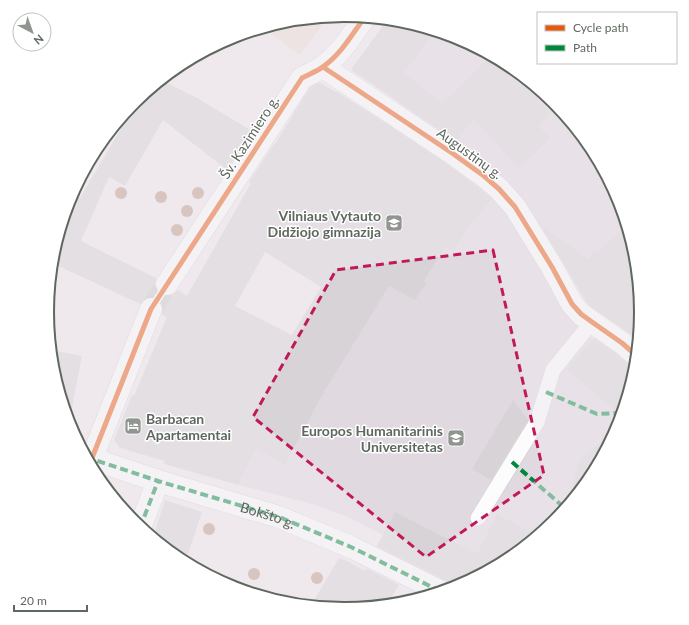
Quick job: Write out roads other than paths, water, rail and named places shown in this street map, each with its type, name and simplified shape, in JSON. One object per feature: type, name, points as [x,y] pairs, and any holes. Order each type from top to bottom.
[{"type":"street","name":"Šv. Kazimiero g.","points":[[167,284],[302,78],[323,67],[341,50],[361,23]]},
{"type":"street","name":"Augustinų g.","points":[[323,67],[452,153],[499,189],[515,207],[552,267],[572,304],[581,314],[632,353]]},
{"type":"street","points":[[91,454],[152,309]]},
{"type":"street","name":"Bokšto g.","points":[[94,460],[158,481],[279,517],[351,547],[435,589]]},
{"type":"street","points":[[143,521],[158,481]]},
{"type":"lane","points":[[478,518],[537,422],[553,370],[592,322]]},
{"type":"tunnel","points":[[151,309],[167,284]]},
{"type":"place","name":"Vilniaus Vytauto Didžiojo gimnazija","points":[[394,223]]},
{"type":"place","name":"Barbacan Apartamentai","points":[[133,426]]},
{"type":"place","name":"Europos Humanitarinis Universitetas","points":[[456,438]]}]
